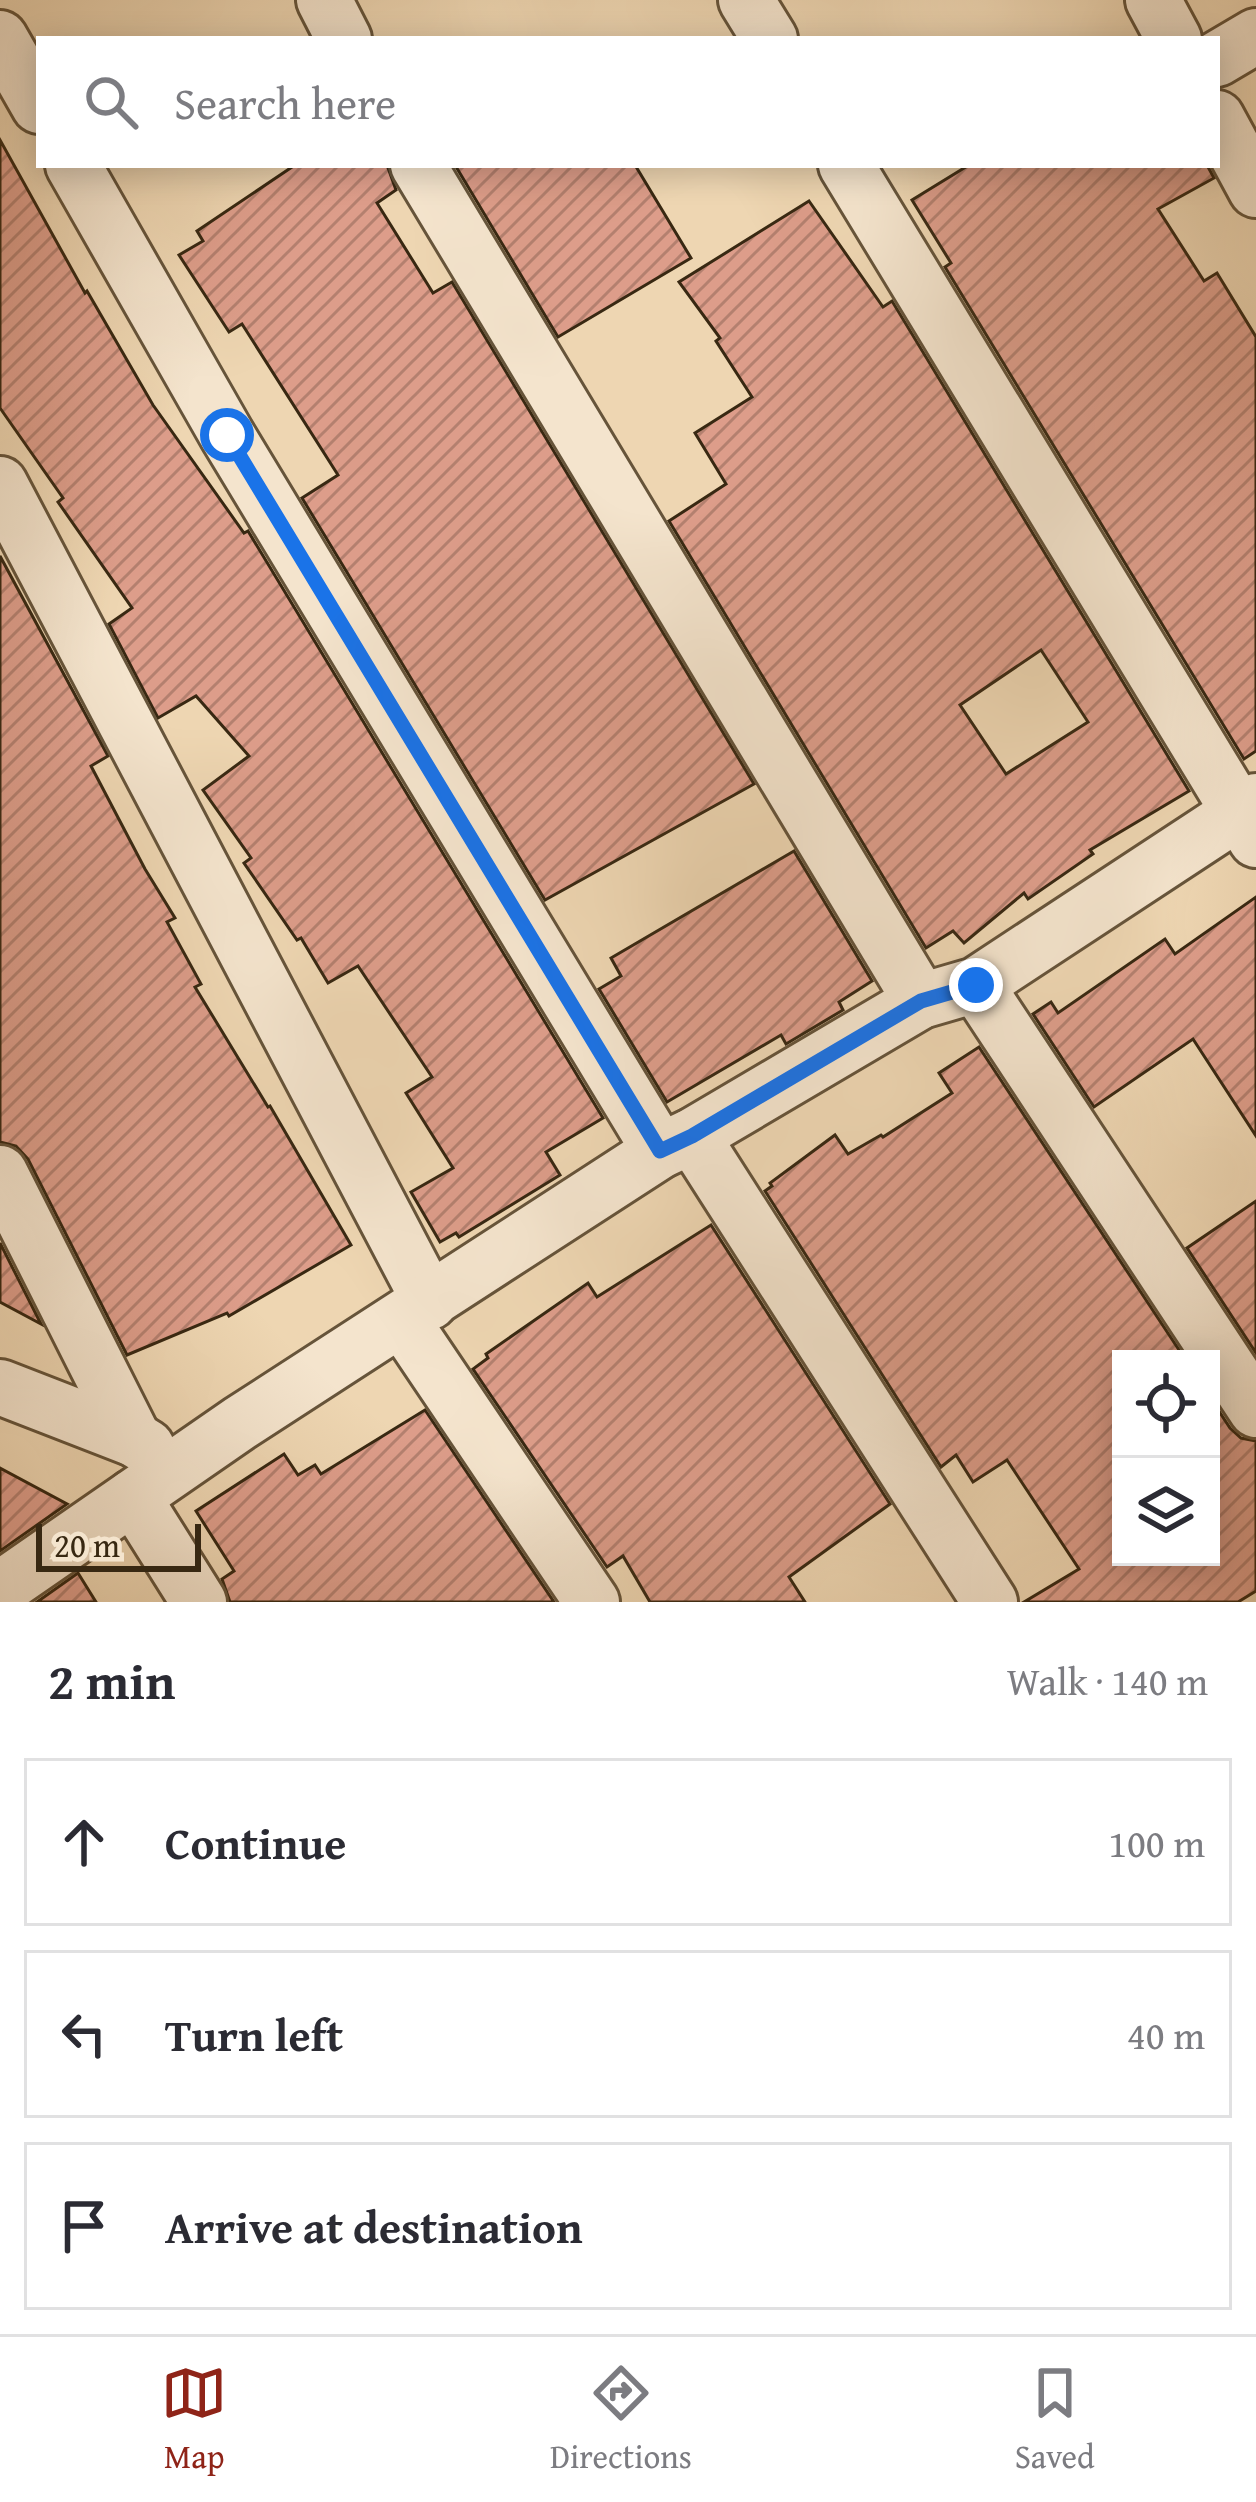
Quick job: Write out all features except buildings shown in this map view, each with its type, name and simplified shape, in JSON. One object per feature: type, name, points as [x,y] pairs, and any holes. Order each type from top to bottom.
[{"type":"street","points":[[324,0],[342,36]]},
{"type":"street","points":[[746,0],[768,36]]},
{"type":"street","points":[[1153,0],[1172,36]]},
{"type":"street","points":[[1220,57],[1256,36]]},
{"type":"street","points":[[0,38],[36,101]]},
{"type":"street","points":[[1220,124],[1256,190]]},
{"type":"street","points":[[75,168],[227,435],[676,1144],[990,1602]]},
{"type":"street","points":[[420,168],[921,1001]]},
{"type":"street","points":[[0,1589],[146,1470],[240,1423],[676,1144],[921,1001],[976,985],[1250,818],[848,168]]},
{"type":"street","points":[[0,484],[416,1311],[592,1602]]},
{"type":"street","points":[[976,985],[1256,1410]]},
{"type":"street","points":[[0,1173],[146,1470],[199,1602]]},
{"type":"street","points":[[0,1387],[146,1470]]},
{"type":"route","points":[[227,435],[660,1151],[921,1001],[976,985]]}]
